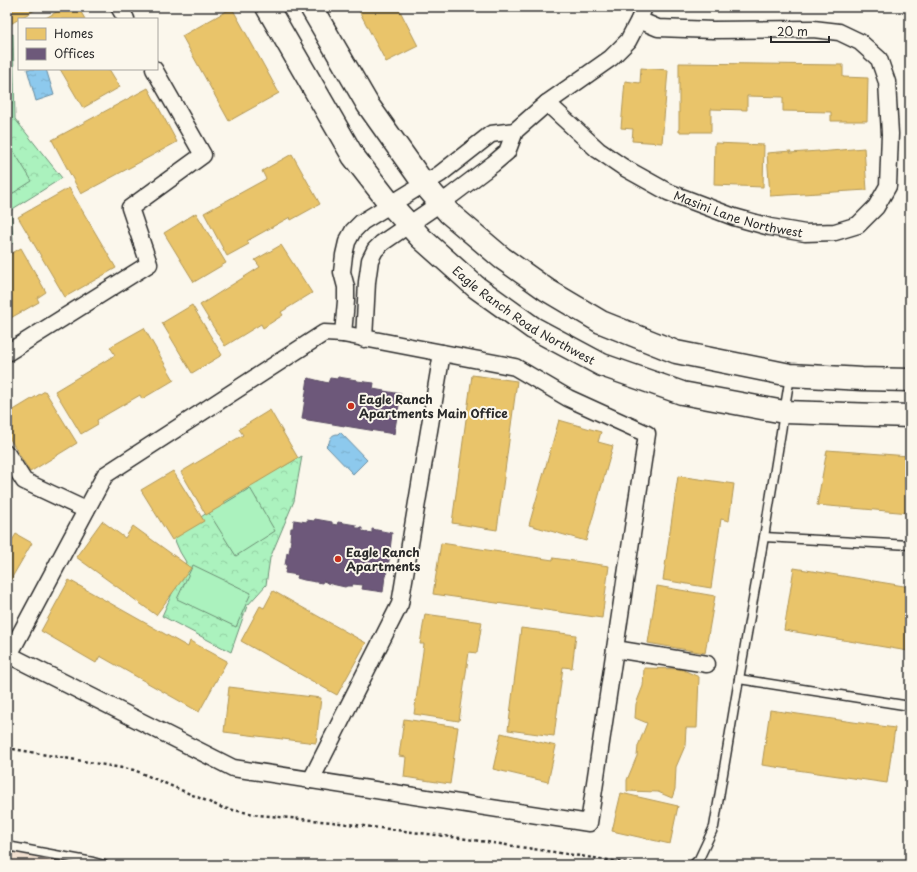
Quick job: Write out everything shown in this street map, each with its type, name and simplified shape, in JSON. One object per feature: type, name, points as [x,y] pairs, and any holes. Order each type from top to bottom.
[{"type":"main road","name":"Eagle Ranch Road Northwest","points":[[267,7],[353,156],[391,204],[421,238],[476,287],[533,328],[602,365],[682,393],[784,412],[910,416]]},
{"type":"main road","points":[[311,7],[368,105],[424,184],[450,213],[502,258],[547,290],[601,322],[676,352],[790,375],[910,380]]},
{"type":"street","points":[[364,339],[367,282],[370,260],[375,250],[408,224],[452,195],[507,152],[515,131],[547,103],[612,58],[628,41],[642,14]]},
{"type":"street","name":"Masini Lane Northwest","points":[[547,103],[598,150],[623,167],[668,192],[734,217],[804,233],[835,232],[858,225],[876,207],[888,186],[890,134],[888,82],[879,59],[860,42],[839,32],[813,29],[712,30],[658,28],[642,14]]},
{"type":"street","points":[[7,353],[149,264],[130,208],[203,155],[155,70]]},
{"type":"street","points":[[343,334],[346,287],[342,272],[347,242],[353,231],[362,222],[440,174],[491,134],[515,131]]},
{"type":"street","points":[[477,145],[493,164]]},
{"type":"street","points":[[324,332],[343,334],[364,339],[515,368],[568,398],[647,434],[590,823],[233,768],[8,655],[105,475],[324,332]]},
{"type":"street","points":[[311,780],[400,604],[442,353]]},
{"type":"street","points":[[7,454],[24,481],[86,510]]},
{"type":"street","points":[[615,649],[707,664]]},
{"type":"lane","points":[[694,865],[699,859],[714,827],[764,537],[790,375]]},
{"type":"lane","points":[[764,537],[910,545]]},
{"type":"lane","points":[[739,679],[910,706]]},
{"type":"lane","points":[[7,846],[104,865]]},
{"type":"path","points":[[7,748],[134,770],[223,808],[259,815],[332,822],[460,838],[640,865]]},
{"type":"shaded area","points":[[7,850],[104,865],[7,865]]},
{"type":"green space","points":[[13,34],[15,119],[62,178],[11,210],[13,243],[7,246],[7,36]]},
{"type":"green space","points":[[13,150],[32,181],[7,197],[7,154]]},
{"type":"green space","points":[[302,456],[294,501],[270,558],[266,585],[247,606],[231,652],[162,616],[186,562],[173,536],[239,491]]},
{"type":"green space","points":[[250,488],[275,531],[236,556],[209,513]]},
{"type":"green space","points":[[193,565],[251,593],[236,627],[177,599]]},
{"type":"water","points":[[27,70],[46,70],[54,95],[36,101]]},
{"type":"water","points":[[340,432],[367,460],[353,474],[326,446],[334,435]]},
{"type":"building: Homes","points":[[7,7],[40,7],[21,18],[18,18],[18,20],[7,26]]},
{"type":"building: Homes","points":[[65,7],[78,7],[84,18],[46,18]]},
{"type":"building: Homes","points":[[357,7],[398,7],[418,46],[386,62]]},
{"type":"building: Homes","points":[[232,8],[279,93],[229,121],[182,36]]},
{"type":"building: Homes","points":[[679,63],[843,65],[843,77],[868,78],[867,121],[831,121],[831,112],[783,111],[783,97],[747,96],[747,110],[711,109],[711,132],[679,132]]},
{"type":"building: Homes","points":[[641,68],[668,70],[662,143],[632,141],[633,129],[621,128],[625,81],[640,83]]},
{"type":"building: Homes","points":[[61,70],[110,70],[120,87],[83,108]]},
{"type":"building: Homes","points":[[148,88],[177,142],[81,194],[52,140]]},
{"type":"building: Homes","points":[[715,143],[764,145],[763,187],[714,185]]},
{"type":"building: Homes","points":[[864,148],[867,190],[770,196],[767,153],[791,151],[790,153],[819,152]]},
{"type":"building: Homes","points":[[292,154],[320,204],[291,220],[290,217],[247,241],[249,244],[227,256],[204,213],[266,179],[262,171]]},
{"type":"building: Homes","points":[[69,188],[116,268],[65,297],[18,217]]},
{"type":"building: Homes","points":[[196,213],[226,263],[194,282],[164,233]]},
{"type":"building: Homes","points":[[281,245],[312,293],[281,312],[283,315],[263,328],[261,324],[225,346],[200,305],[260,267],[255,260]]},
{"type":"building: Homes","points":[[21,248],[46,292],[37,298],[39,302],[7,320],[7,256]]},
{"type":"building: Homes","points":[[192,305],[222,355],[192,373],[162,323]]},
{"type":"building: Homes","points":[[144,328],[174,380],[142,399],[140,395],[97,420],[98,424],[81,434],[55,391],[115,355],[110,347]]},
{"type":"building: Homes","points":[[472,375],[517,381],[497,530],[452,523]]},
{"type":"building: Homes","points":[[45,391],[77,443],[30,472],[7,434],[7,414]]},
{"type":"building: Homes","points":[[270,410],[298,458],[224,502],[225,504],[206,515],[181,472],[243,435],[239,429]]},
{"type":"building: Homes","points":[[559,420],[601,432],[598,442],[613,446],[586,541],[529,525]]},
{"type":"building: Homes","points":[[827,450],[909,456],[908,480],[910,480],[910,513],[817,505]]},
{"type":"building: Homes","points":[[173,471],[204,521],[172,540],[141,490]]},
{"type":"building: Homes","points":[[678,476],[734,484],[729,521],[721,519],[711,588],[663,580]]},
{"type":"building: Homes","points":[[102,521],[125,538],[133,526],[191,568],[156,615],[76,557]]},
{"type":"building: Homes","points":[[16,534],[32,543],[7,586],[7,539],[11,542]]},
{"type":"building: Homes","points":[[441,543],[553,560],[553,558],[609,566],[602,618],[433,594]]},
{"type":"building: Homes","points":[[794,568],[910,587],[910,640],[908,651],[784,630]]},
{"type":"building: Homes","points":[[69,580],[188,647],[190,641],[227,661],[199,712],[100,656],[96,663],[41,631]]},
{"type":"building: Homes","points":[[657,586],[715,596],[705,653],[648,643]]},
{"type":"building: Homes","points":[[273,591],[366,643],[337,695],[241,641],[260,606],[264,608]]},
{"type":"building: Homes","points":[[425,614],[482,622],[477,653],[469,652],[459,721],[414,714],[424,644],[420,644]]},
{"type":"building: Homes","points":[[521,628],[576,635],[572,668],[563,667],[554,736],[508,730]]},
{"type":"building: Homes","points":[[644,668],[681,669],[699,677],[697,728],[686,728],[685,746],[676,767],[675,789],[672,798],[658,792],[627,791],[627,780],[637,756],[638,746],[647,723],[635,718],[636,704],[643,686]]},
{"type":"building: Homes","points":[[229,687],[321,698],[316,743],[224,732]]},
{"type":"building: Homes","points":[[770,710],[895,728],[887,783],[762,765]]},
{"type":"building: Homes","points":[[404,719],[458,727],[450,784],[404,777],[406,757],[399,756]]},
{"type":"building: Homes","points":[[905,727],[910,727],[910,782],[906,782]]},
{"type":"building: Homes","points":[[501,733],[556,746],[548,782],[493,769]]},
{"type":"building: Homes","points":[[621,793],[678,806],[670,844],[612,831]]},
{"type":"building: Offices","name":"Eagle Ranch Apartments Main Office","points":[[338,377],[374,383],[373,389],[401,394],[394,434],[302,419],[308,378],[328,383],[330,378],[337,379]]},
{"type":"building: Offices","name":"Eagle Ranch Apartments","points":[[315,519],[332,522],[332,524],[337,525],[338,522],[356,525],[356,528],[362,528],[362,531],[372,533],[372,529],[392,533],[391,551],[383,592],[362,589],[363,585],[353,584],[352,586],[345,587],[323,581],[322,583],[304,580],[297,578],[298,575],[285,573],[287,553],[289,553],[291,540],[291,528],[293,528],[294,520],[307,522],[307,520],[314,521]]},
{"type":"place","name":"Eagle Ranch Apartments Main Office","points":[[351,406]]},
{"type":"place","name":"Eagle Ranch Apartments","points":[[338,559]]}]
